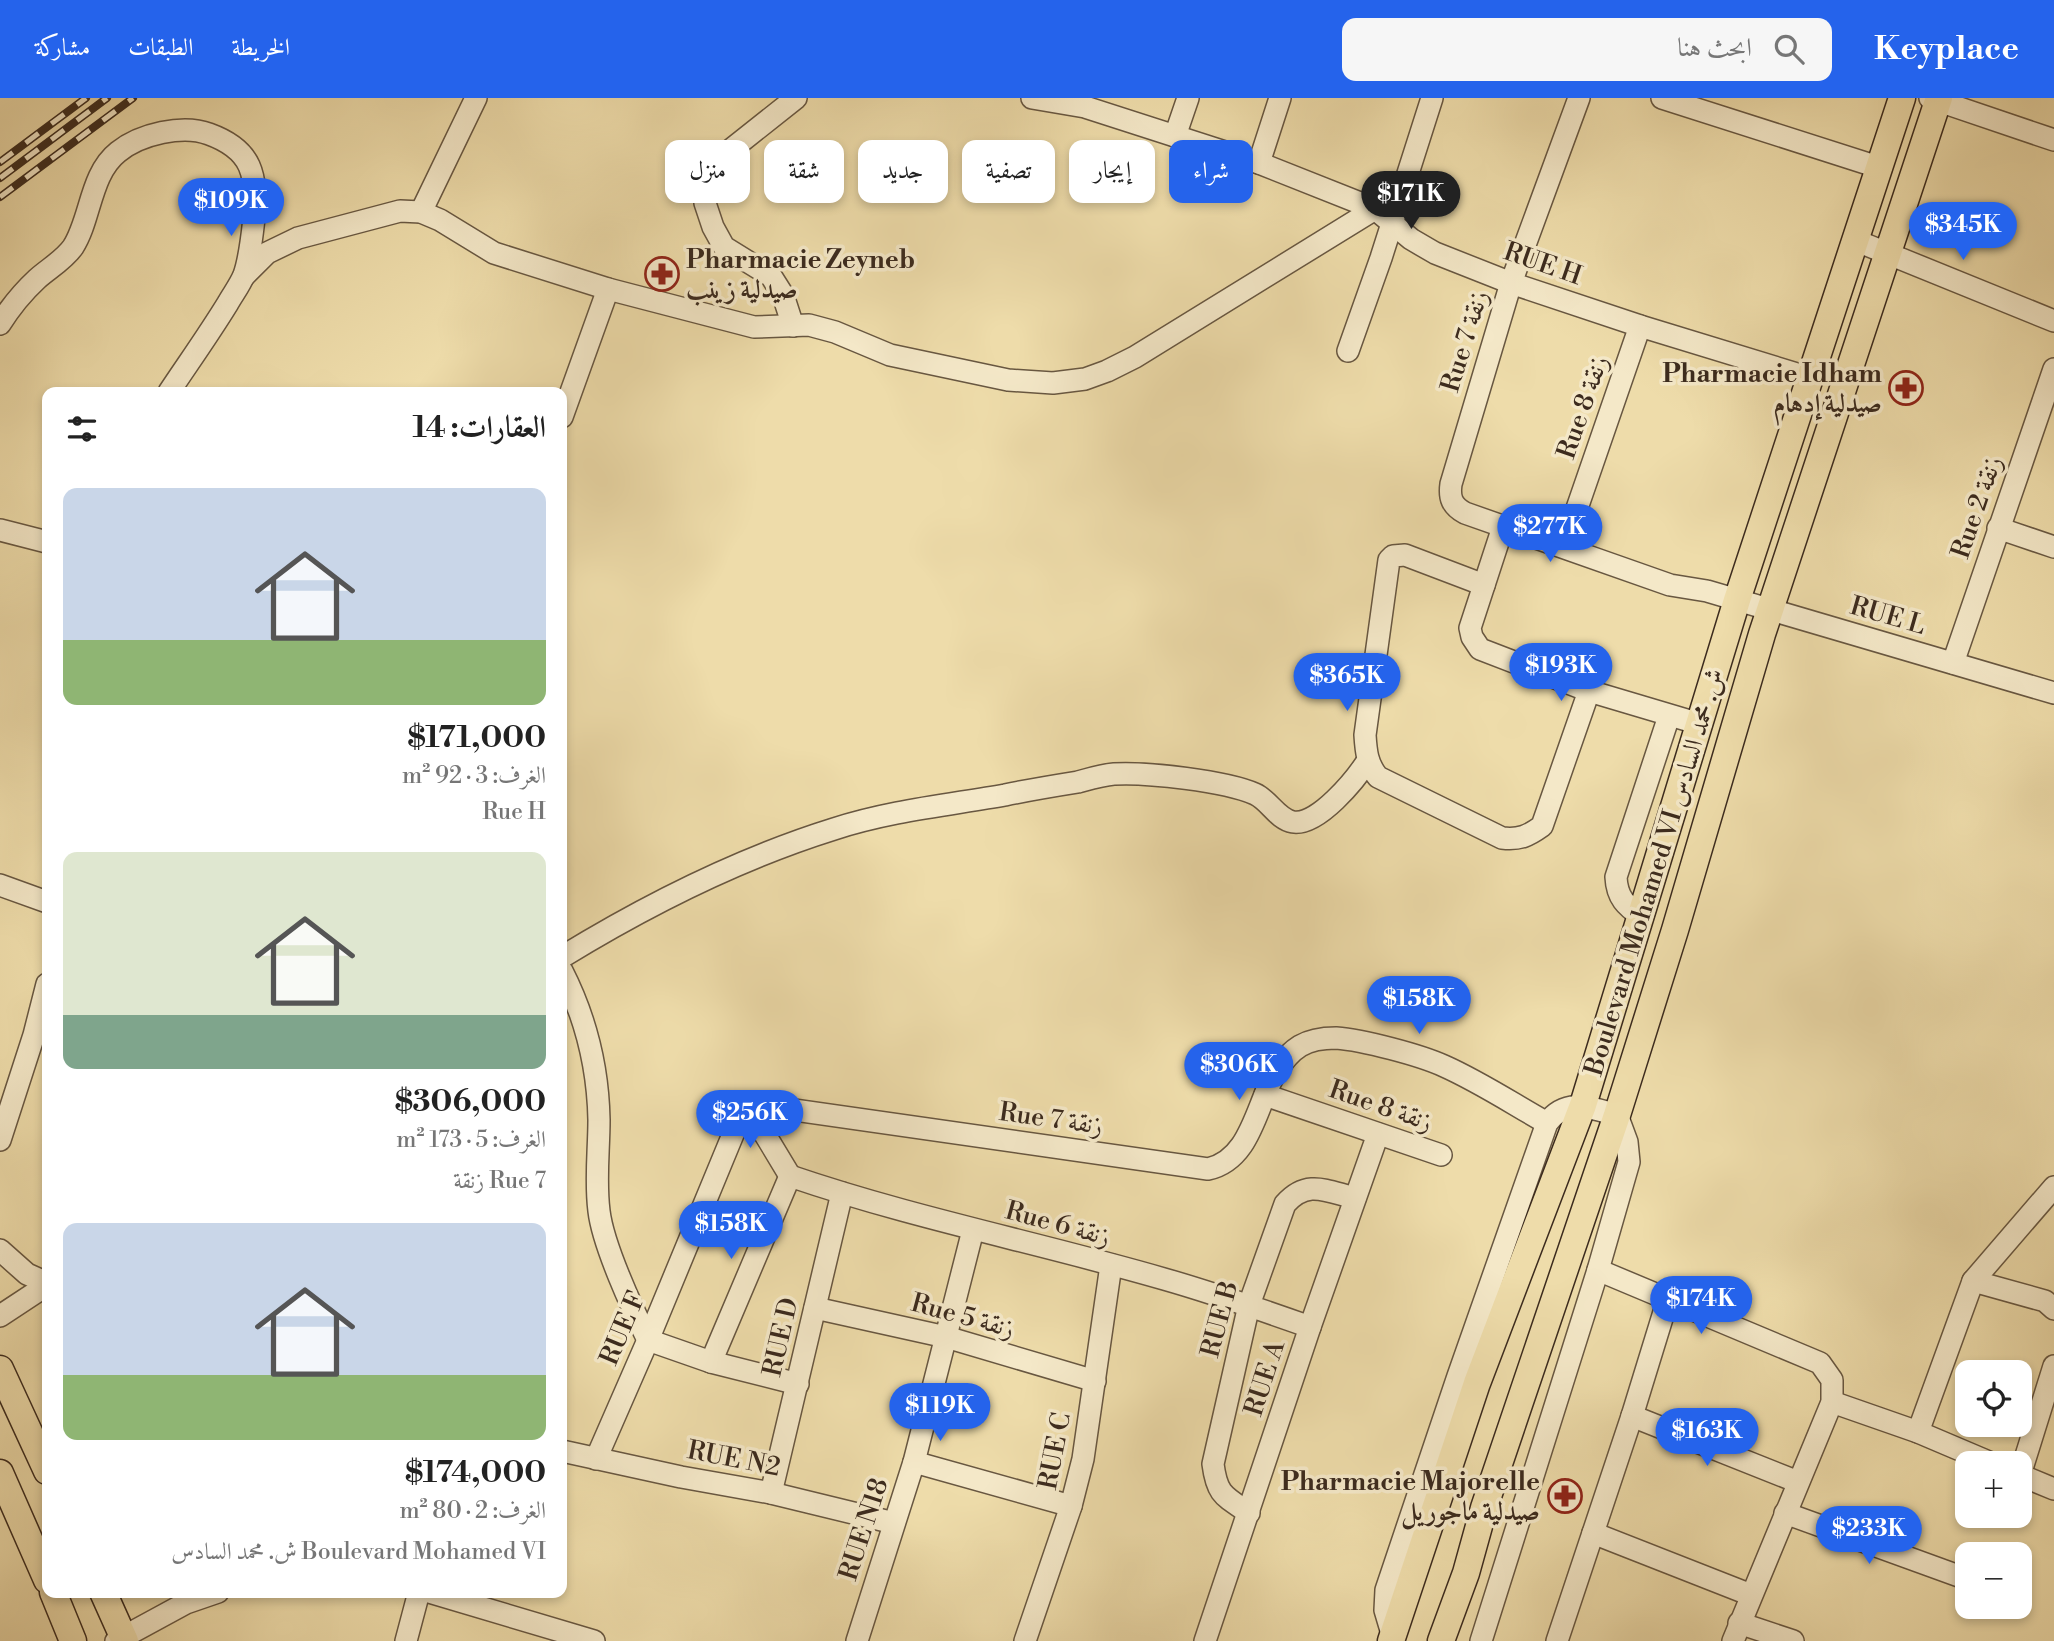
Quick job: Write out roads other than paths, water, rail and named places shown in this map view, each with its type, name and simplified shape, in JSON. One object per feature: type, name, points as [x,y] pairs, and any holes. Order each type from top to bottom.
[{"type":"main road","name":"Boulevard Mohamed VI ش. محمد السادس","points":[[1392,1639],[1418,1526],[1467,1379],[1583,1105],[1737,600],[1902,98]]},
{"type":"main road","name":"Boulevard Mohamed VI ش. محمد السادس","points":[[1441,1641],[1618,1115],[1762,634],[1888,254],[1936,99]]},
{"type":"main road","points":[[0,1369],[42,1460]]},
{"type":"main road","points":[[0,1473],[42,1569]]},
{"type":"main road","points":[[55,1598],[73,1641]]},
{"type":"main road","points":[[105,1598],[121,1640]]},
{"type":"street","points":[[421,212],[475,98]]},
{"type":"street","points":[[793,326],[783,295],[771,276],[724,247],[713,227],[705,203],[704,186],[710,169],[796,98]]},
{"type":"street","name":"RUE H","points":[[1032,98],[1087,103],[1175,136],[1259,163],[1384,216],[1411,239],[1435,253],[1511,283],[1810,378]]},
{"type":"street","points":[[1175,136],[1188,98]]},
{"type":"street","points":[[1259,163],[1280,98]]},
{"type":"street","points":[[1348,351],[1384,216],[1432,98]]},
{"type":"street","name":"Rue 7 زنقة","points":[[1451,484],[1511,283],[1579,98]]},
{"type":"street","points":[[1662,98],[1719,107],[1881,168]]},
{"type":"street","points":[[1936,99],[2054,140]]},
{"type":"street","points":[[0,324],[37,279],[72,248],[94,192],[116,153],[134,141],[165,133],[197,130],[223,139],[242,153],[252,170],[256,188],[253,236],[244,276]]},
{"type":"street","points":[[172,387],[210,333],[244,276],[267,253],[298,238],[400,211],[421,212],[494,253],[608,289],[754,327],[809,325],[835,332],[890,355],[1009,380],[1053,383],[1085,379],[1135,357],[1384,216]]},
{"type":"street","points":[[1857,241],[2054,321]]},
{"type":"street","points":[[567,403],[608,289]]},
{"type":"street","name":"Rue 8 زنقة","points":[[1564,547],[1640,326]]},
{"type":"street","name":"Rue 2 زنقة","points":[[1953,663],[2054,371]]},
{"type":"street","name":"RUE L","points":[[1451,484],[1450,495],[1458,509],[1503,527],[1671,585],[1707,591],[2054,693]]},
{"type":"street","points":[[1503,527],[1470,628],[1476,644],[1489,654],[1589,691],[1700,724]]},
{"type":"street","points":[[1998,528],[2054,547]]},
{"type":"street","points":[[0,530],[42,541]]},
{"type":"street","points":[[1484,585],[1405,555],[1393,556],[1389,560],[1365,734],[1368,760],[1378,777],[1502,838],[1516,840],[1528,836],[1542,826],[1589,691]]},
{"type":"street","points":[[1642,917],[1624,905],[1616,877],[1669,716]]},
{"type":"street","points":[[567,954],[610,926],[652,905],[761,855],[835,828],[1113,774],[1168,777],[1243,789],[1258,795],[1285,818],[1293,822],[1303,821],[1338,797],[1355,781],[1368,760]]},
{"type":"street","points":[[0,885],[42,900]]},
{"type":"street","points":[[567,982],[583,1017],[594,1060],[599,1117],[599,1214],[611,1253],[648,1340],[710,1362],[798,1384]]},
{"type":"street","points":[[0,1140],[42,1004]]},
{"type":"street","name":"Rue 7 زنقة","points":[[746,1102],[1208,1169],[1220,1166],[1236,1153],[1250,1134],[1265,1095],[1286,1058],[1313,1040],[1335,1038],[1374,1045],[1441,1065],[1478,1082],[1547,1123]]},
{"type":"street","name":"Rue 8 زنقة","points":[[1265,1095],[1441,1155]]},
{"type":"street","points":[[710,1362],[790,1175],[746,1102]]},
{"type":"street","name":"RUE F","points":[[596,1459],[746,1102]]},
{"type":"street","points":[[1467,1379],[1547,1123],[1563,1107],[1583,1105],[1618,1115],[1627,1143],[1629,1162],[1481,1641]]},
{"type":"street","name":"RUE A","points":[[1205,1641],[1378,1134]]},
{"type":"street","name":"Rue 6 زنقة","points":[[790,1175],[842,1193],[972,1230],[1162,1278],[1310,1327]]},
{"type":"street","name":"RUE B","points":[[1249,1513],[1224,1496],[1215,1485],[1213,1464],[1249,1305],[1285,1204],[1294,1193],[1307,1187],[1355,1198]]},
{"type":"street","points":[[1918,1432],[1973,1281],[2054,1187]]},
{"type":"street","name":"RUE D","points":[[771,1493],[842,1193]]},
{"type":"street","name":"RUE N18","points":[[857,1641],[914,1462],[972,1230]]},
{"type":"street","points":[[0,1250],[27,1274],[42,1282]]},
{"type":"street","name":"RUE C","points":[[1025,1641],[1071,1506],[1083,1459],[1111,1265]]},
{"type":"street","points":[[1598,1269],[1820,1363],[1832,1380],[1832,1402],[1736,1632],[1793,1641]]},
{"type":"street","points":[[1973,1281],[2045,1301],[2054,1309]]},
{"type":"street","points":[[0,1316],[42,1287]]},
{"type":"street","points":[[1557,1641],[1668,1299]]},
{"type":"street","name":"Rue 5 زنقة","points":[[816,1308],[946,1337],[1095,1381]]},
{"type":"street","points":[[2027,1451],[2054,1366]]},
{"type":"street","points":[[1832,1402],[1963,1451]]},
{"type":"street","points":[[1516,1416],[1550,1421]]},
{"type":"street","points":[[1632,1416],[1798,1482]]},
{"type":"street","name":"RUE N2","points":[[567,1452],[771,1493],[894,1523]]},
{"type":"street","points":[[914,1462],[1071,1506]]},
{"type":"street","points":[[2032,1480],[2054,1489]]},
{"type":"street","points":[[1785,1513],[1955,1575]]},
{"type":"street","points":[[1593,1533],[1751,1595]]},
{"type":"street","points":[[1466,1573],[1497,1590]]},
{"type":"street","points":[[121,1640],[186,1603],[201,1598]]},
{"type":"street","points":[[406,1641],[417,1598]]},
{"type":"street","points":[[449,1598],[594,1641]]},
{"type":"railway","points":[[0,162],[86,98]]},
{"type":"railway","points":[[0,178],[107,98]]},
{"type":"railway","points":[[0,197],[133,98]]},
{"type":"place","name":"Pharmacie Zeyneb صيدلية زينب","points":[[662,274]]},
{"type":"place","name":"Pharmacie Idham صيدلية إدهام","points":[[1906,388]]},
{"type":"place","name":"Pharmacie Majorelle صيدلية ماجوريل","points":[[1565,1496]]}]
